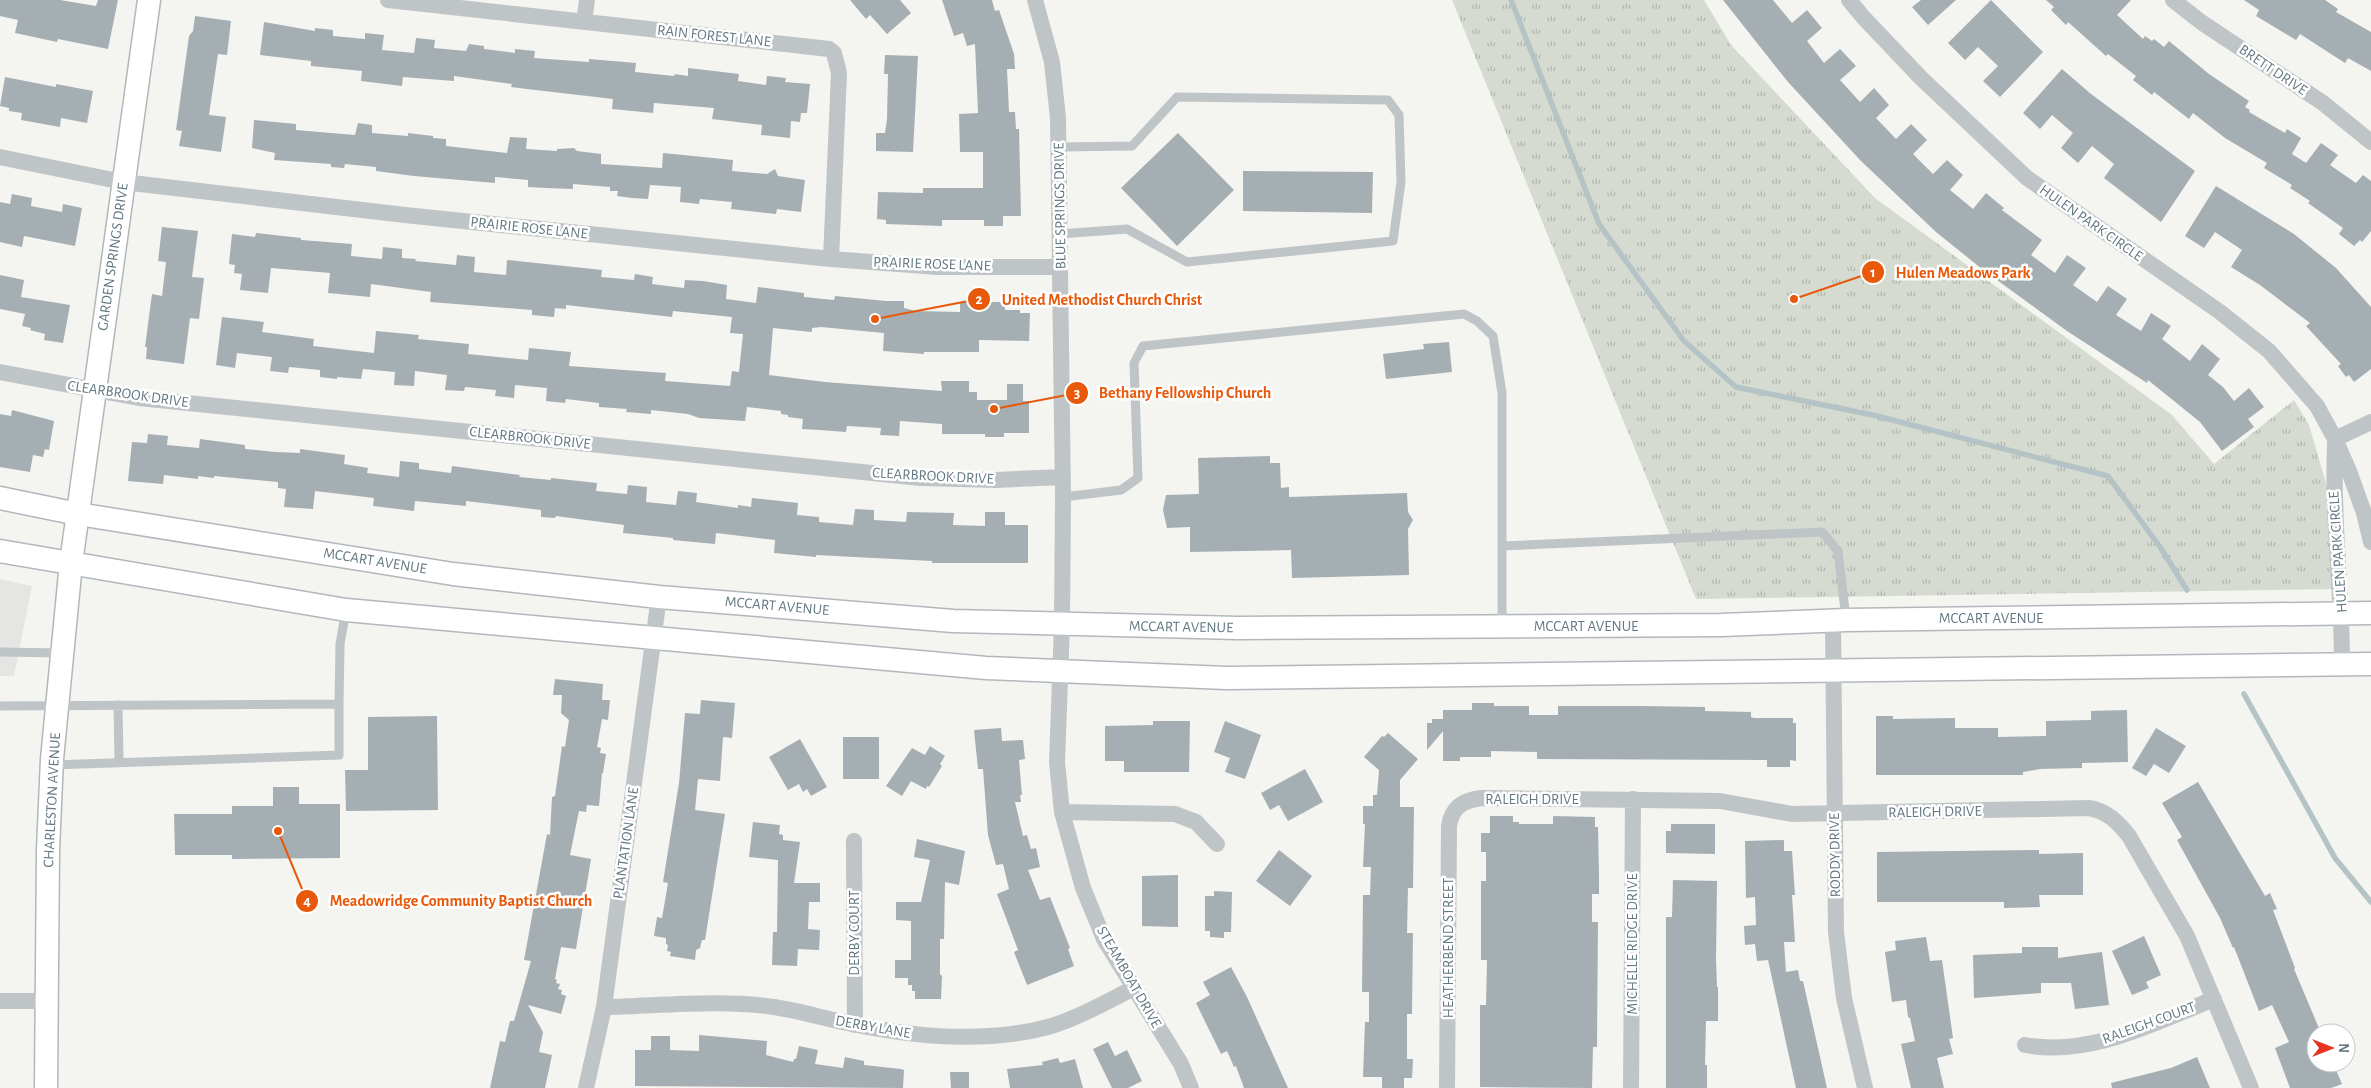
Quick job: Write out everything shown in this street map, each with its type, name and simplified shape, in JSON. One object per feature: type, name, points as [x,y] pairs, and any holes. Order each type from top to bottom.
[{"type":"main road","name":"GARDEN SPRINGS DRIVE","points":[[78,514],[149,0]]},
{"type":"main road","name":"MCCART AVENUE","points":[[0,498],[78,514],[453,574],[659,597],[944,620],[1062,625],[1238,628],[1722,624],[1840,620],[2371,613]]},
{"type":"main road","name":"CHARLESTON AVENUE","points":[[46,1088],[49,816],[57,705],[71,563],[78,514]]},
{"type":"main road","points":[[0,551],[346,610],[986,668],[1226,678],[2371,664]]},
{"type":"street","name":"RAIN FOREST LANE","points":[[388,0],[829,49],[834,53],[839,73],[831,259]]},
{"type":"street","points":[[584,22],[587,0]]},
{"type":"street","name":"BLUE SPRINGS DRIVE","points":[[1035,0],[1052,62],[1058,118],[1063,477],[1062,625]]},
{"type":"street","name":"HULEN PARK CIRCLE","points":[[1849,0],[1862,17],[1921,78],[2027,178],[2220,312],[2269,351],[2317,406],[2335,439],[2349,470],[2364,513],[2371,542]]},
{"type":"street","name":"BRETT DRIVE","points":[[2173,0],[2201,22],[2323,104],[2371,142]]},
{"type":"street","name":"PRAIRIE ROSE LANE","points":[[0,157],[123,182],[405,215],[831,259],[938,267],[1060,267]]},
{"type":"street","name":"CLEARBROOK DRIVE","points":[[0,372],[139,398],[921,478],[996,480],[1063,477]]},
{"type":"street","points":[[2335,439],[2371,422]]},
{"type":"street","name":"HULEN PARK CIRCLE","points":[[2335,439],[2333,489],[2342,614],[2342,664]]},
{"type":"street","name":"PLANTATION LANE","points":[[586,1088],[604,1007],[659,597]]},
{"type":"street","name":"RODDY DRIVE","points":[[1840,620],[1833,670],[1838,954],[1844,998],[1864,1088]]},
{"type":"street","name":"STEAMBOAT DRIVE","points":[[1062,625],[1057,762],[1062,812],[1083,888],[1104,939],[1181,1064],[1191,1088]]},
{"type":"street","name":"RALEIGH DRIVE","points":[[1455,808],[1464,802],[1481,798],[1720,801],[1792,814],[2089,808],[2099,810],[2120,824],[2129,836],[2187,936],[2252,1088]]},
{"type":"street","name":"MICHELLE RIDGE DRIVE","points":[[1631,1088],[1633,799]]},
{"type":"street","name":"HEATHERBEND STREET","points":[[1447,1088],[1449,826],[1455,808]]},
{"type":"street","points":[[1062,812],[1174,814],[1196,822],[1217,844]]},
{"type":"street","name":"DERBY COURT","points":[[854,841],[855,1024]]},
{"type":"street","name":"DERBY LANE","points":[[604,1007],[744,1005],[774,1007],[925,1036],[978,1036],[1022,1032],[1048,1027],[1071,1019],[1134,988]]},
{"type":"street","name":"RALEIGH COURT","points":[[2025,1046],[2061,1048],[2101,1041],[2128,1034],[2214,999]]},
{"type":"street","points":[[0,1002],[46,1001]]},
{"type":"lane","points":[[1059,147],[1132,146],[1177,97],[1388,100],[1399,115],[1401,182],[1393,241],[1187,262],[1127,229],[1060,234]]},
{"type":"lane","points":[[1063,498],[1121,490],[1138,478],[1134,363],[1143,346],[1464,314],[1477,321],[1493,336],[1502,393],[1502,626]]},
{"type":"lane","points":[[1502,546],[1822,532],[1838,550],[1840,620]]},
{"type":"lane","points":[[52,765],[339,755],[340,644],[346,610]]},
{"type":"lane","points":[[0,652],[62,653]]},
{"type":"lane","points":[[0,706],[339,704]]},
{"type":"lane","points":[[118,705],[119,762]]},
{"type":"shaded area","points":[[0,579],[32,586],[14,676],[0,676]]},
{"type":"green space","points":[[1452,0],[1704,0],[1731,45],[1875,198],[2172,415],[2214,464],[2294,400],[2309,425],[2335,514],[2337,589],[1696,599]]},
{"type":"building","points":[[0,0],[60,0],[96,6],[98,0],[118,0],[108,49],[58,39],[57,42],[15,33],[18,20],[0,16]]},
{"type":"building","points":[[850,0],[900,0],[911,13],[887,34],[870,15],[866,19]]},
{"type":"building","points":[[942,0],[992,0],[995,11],[999,10],[1014,54],[1015,69],[1007,69],[1009,112],[1015,112],[1016,129],[1019,129],[1021,216],[1003,216],[1003,226],[984,226],[984,220],[942,220],[942,226],[886,224],[886,220],[877,219],[878,192],[923,193],[923,188],[983,188],[983,152],[960,152],[959,114],[978,113],[975,44],[967,46],[963,33],[954,36]]},
{"type":"building","points":[[1723,0],[1773,0],[1792,23],[1807,10],[1822,28],[1807,41],[1824,63],[1840,49],[1856,66],[1840,80],[1860,102],[1874,88],[1889,105],[1876,118],[1896,139],[1911,124],[1927,140],[1913,154],[1933,174],[1947,160],[1963,175],[1950,190],[1973,209],[1986,193],[2004,208],[2002,210],[2042,240],[2031,255],[2055,273],[2067,255],[2086,268],[2073,285],[2097,302],[2108,286],[2127,299],[2116,315],[2141,331],[2151,313],[2171,326],[2162,339],[2190,361],[2202,344],[2220,359],[2208,375],[2223,387],[2234,401],[2249,388],[2264,407],[2248,419],[2254,427],[2222,451],[2200,422],[2148,380],[2147,383],[2067,331],[1982,269],[1936,232],[1861,161],[1788,82]]},
{"type":"building","points":[[1921,0],[1956,0],[1928,25],[1912,7]]},
{"type":"building","points":[[1991,0],[2043,52],[2000,97],[1983,81],[1998,66],[1978,47],[1965,60],[1948,43]]},
{"type":"building","points":[[2046,0],[2131,0],[2117,15],[2143,39],[2145,36],[2152,41],[2154,39],[2164,47],[2169,41],[2209,74],[2249,101],[2245,107],[2250,110],[2249,112],[2285,133],[2287,129],[2301,138],[2292,154],[2306,163],[2321,143],[2338,155],[2330,165],[2356,183],[2363,175],[2371,181],[2371,231],[2362,242],[2360,240],[2354,246],[2339,234],[2343,228],[2308,203],[2310,201],[2290,188],[2292,185],[2264,168],[2267,163],[2225,138],[2193,113],[2189,119],[2154,92],[2152,95],[2133,80],[2136,76],[2108,54],[2106,56],[2068,22],[2066,25],[2051,10],[2054,7]]},
{"type":"building","points":[[2244,0],[2325,0],[2338,9],[2336,12],[2371,32],[2371,71],[2348,58],[2345,63],[2300,34],[2296,40],[2256,16],[2259,10]]},
{"type":"building","points":[[195,16],[231,21],[227,55],[218,54],[209,115],[226,117],[221,152],[179,146],[182,131],[176,130],[189,36],[193,31]]},
{"type":"building","points":[[264,22],[315,31],[315,28],[333,30],[333,36],[365,39],[365,33],[384,35],[382,50],[414,53],[416,38],[435,40],[434,48],[466,51],[469,44],[484,46],[484,49],[515,53],[515,49],[535,51],[534,58],[589,62],[589,59],[636,63],[635,72],[688,76],[688,68],[739,74],[738,81],[766,85],[767,76],[786,78],[785,82],[810,84],[807,113],[801,113],[800,122],[791,121],[790,138],[761,135],[762,125],[712,119],[714,108],[654,103],[653,113],[612,109],[613,99],[511,87],[512,84],[454,76],[454,81],[403,77],[402,86],[361,81],[362,71],[311,66],[311,61],[260,55]]},
{"type":"building","points":[[885,55],[918,56],[913,152],[876,151],[876,133],[885,133],[887,119],[888,74],[884,74]]},
{"type":"building","points":[[2062,69],[2091,94],[2195,171],[2161,222],[2104,178],[2114,164],[2092,146],[2078,163],[2061,148],[2073,133],[2052,115],[2040,129],[2023,113]]},
{"type":"building","points":[[5,77],[56,87],[56,84],[93,91],[87,123],[61,118],[60,127],[21,120],[22,113],[9,111],[9,108],[0,106]]},
{"type":"building","points":[[254,120],[296,124],[296,130],[355,135],[358,123],[372,125],[372,133],[408,136],[408,133],[433,136],[433,138],[446,139],[446,146],[507,153],[510,137],[527,138],[526,149],[557,151],[557,149],[574,148],[577,151],[601,154],[601,164],[662,168],[663,153],[733,160],[732,171],[767,174],[775,169],[778,176],[805,180],[801,212],[777,209],[776,214],[731,209],[732,202],[700,199],[699,204],[680,202],[681,187],[650,185],[648,199],[632,198],[617,196],[618,191],[610,191],[610,187],[573,184],[573,189],[528,187],[528,180],[495,177],[495,183],[376,171],[376,167],[345,164],[344,168],[331,167],[331,164],[274,160],[275,153],[252,148]]},
{"type":"building","points":[[1178,133],[1234,190],[1177,246],[1121,188]]},
{"type":"building","points":[[1243,171],[1373,172],[1372,213],[1243,211]]},
{"type":"building","points":[[2216,186],[2294,234],[2336,268],[2371,307],[2371,369],[2354,382],[2349,375],[2346,377],[2338,366],[2341,364],[2306,326],[2310,323],[2260,285],[2231,267],[2242,250],[2215,232],[2204,248],[2185,236]]},
{"type":"building","points":[[12,194],[32,198],[31,206],[62,212],[63,204],[82,208],[75,246],[24,236],[22,247],[0,242],[0,202],[10,204]]},
{"type":"building","points":[[162,227],[198,231],[192,277],[204,278],[199,319],[190,318],[184,364],[146,359],[147,347],[145,347],[152,294],[162,296],[166,262],[158,261]]},
{"type":"building","points":[[256,233],[301,238],[301,240],[352,244],[351,256],[382,259],[383,247],[402,249],[402,258],[416,259],[415,261],[456,265],[457,255],[475,257],[474,272],[506,275],[507,260],[602,270],[601,277],[634,280],[635,274],[653,277],[652,284],[684,288],[685,280],[703,281],[727,285],[726,299],[756,303],[758,287],[804,293],[804,297],[834,300],[835,296],[904,301],[904,308],[916,311],[960,312],[960,302],[1005,302],[1005,310],[1020,310],[1020,313],[1030,313],[1029,341],[979,340],[979,352],[924,352],[924,354],[883,351],[884,333],[821,327],[812,328],[812,332],[773,328],[769,375],[825,382],[942,391],[941,381],[969,381],[969,392],[977,392],[977,400],[1007,400],[1007,384],[1023,384],[1023,401],[1029,401],[1029,433],[1004,433],[1004,437],[985,437],[985,434],[942,434],[942,424],[900,421],[899,436],[880,435],[881,428],[847,426],[846,432],[802,429],[803,419],[788,417],[788,415],[781,414],[781,411],[747,407],[745,421],[699,418],[688,414],[651,410],[651,414],[626,412],[627,409],[599,407],[599,403],[566,399],[565,403],[546,401],[547,388],[515,385],[514,398],[495,396],[496,390],[465,387],[464,391],[445,390],[447,375],[415,371],[414,386],[394,385],[395,372],[363,369],[361,379],[337,377],[337,379],[320,377],[320,370],[289,367],[288,373],[270,371],[272,357],[237,353],[235,368],[216,365],[222,317],[264,322],[262,332],[314,339],[313,346],[374,353],[376,331],[419,335],[418,339],[469,344],[468,354],[528,360],[529,348],[571,352],[569,366],[666,373],[665,381],[730,386],[732,371],[739,372],[743,334],[730,333],[732,317],[673,311],[672,317],[566,305],[566,309],[555,308],[554,317],[532,315],[532,310],[430,302],[431,292],[371,284],[370,297],[328,293],[330,273],[271,268],[268,293],[240,290],[242,274],[234,273],[235,265],[229,264],[232,234],[255,237]]},
{"type":"building","points":[[0,275],[24,280],[21,297],[70,305],[63,343],[44,340],[45,334],[22,326],[25,314],[0,309]]},
{"type":"building","points":[[1449,342],[1452,372],[1386,379],[1383,354],[1424,349],[1423,344]]},
{"type":"building","points":[[12,410],[54,421],[49,450],[45,449],[43,457],[33,455],[30,472],[0,467],[0,414],[11,416]]},
{"type":"building","points":[[148,434],[168,436],[167,445],[199,448],[200,439],[245,445],[245,449],[300,453],[300,449],[345,455],[344,464],[368,468],[367,473],[399,477],[400,461],[419,463],[419,469],[451,473],[452,466],[520,475],[519,477],[597,483],[596,491],[627,494],[628,485],[647,487],[646,502],[676,505],[678,491],[697,493],[696,502],[738,508],[738,505],[751,507],[752,498],[798,503],[797,515],[819,517],[819,522],[853,525],[855,509],[874,510],[874,520],[906,522],[907,512],[954,513],[953,525],[985,526],[985,512],[1005,512],[1005,525],[1028,525],[1028,563],[932,563],[932,561],[816,555],[816,557],[774,553],[775,540],[716,533],[715,544],[673,540],[673,538],[623,533],[624,525],[556,516],[555,518],[541,517],[541,510],[466,501],[466,506],[415,501],[414,511],[373,506],[374,498],[315,491],[313,509],[284,507],[286,489],[278,488],[278,482],[214,476],[214,478],[198,476],[198,479],[164,475],[163,484],[128,481],[132,442],[147,443]]},
{"type":"building","points":[[1270,456],[1270,463],[1280,463],[1281,488],[1289,487],[1289,497],[1407,493],[1408,512],[1413,520],[1408,529],[1409,575],[1292,578],[1291,550],[1190,552],[1190,527],[1167,528],[1163,510],[1166,495],[1199,494],[1198,458]]},
{"type":"building","points":[[555,679],[603,684],[602,700],[610,700],[608,720],[602,719],[597,747],[601,748],[600,753],[606,754],[599,806],[587,805],[586,812],[579,811],[570,855],[591,859],[576,949],[561,947],[555,979],[557,980],[556,983],[560,984],[558,989],[562,990],[561,994],[566,996],[561,1014],[528,1005],[543,1032],[539,1052],[552,1055],[545,1088],[490,1088],[500,1041],[505,1042],[510,1021],[514,1021],[531,961],[524,960],[547,834],[550,835],[552,797],[555,796],[562,746],[565,747],[569,720],[561,713],[562,695],[553,695]]},
{"type":"building","points":[[701,700],[735,703],[732,738],[723,737],[720,781],[698,779],[695,810],[725,814],[705,940],[702,940],[700,948],[696,950],[695,960],[670,956],[671,952],[667,951],[666,938],[654,936],[657,917],[662,918],[668,883],[663,882],[679,783],[685,713],[700,714]]},
{"type":"building","points":[[1472,703],[1494,703],[1494,706],[1529,706],[1529,715],[1558,715],[1558,706],[1642,706],[1705,707],[1705,711],[1751,712],[1751,717],[1754,718],[1793,718],[1793,723],[1796,723],[1796,761],[1790,760],[1790,767],[1767,767],[1767,760],[1537,759],[1537,752],[1491,751],[1491,757],[1460,757],[1460,761],[1443,761],[1443,731],[1427,750],[1427,723],[1432,723],[1432,719],[1443,719],[1443,710],[1472,710]]},
{"type":"building","points":[[2127,710],[2128,762],[2082,763],[2082,768],[2040,769],[2023,772],[2023,775],[1876,775],[1876,716],[1893,716],[1893,719],[1955,718],[1955,728],[1998,728],[1998,737],[2046,736],[2046,721],[2091,720],[2091,711]]},
{"type":"building","points":[[437,716],[438,810],[346,811],[345,770],[368,770],[368,717]]},
{"type":"building","points":[[1153,721],[1190,721],[1189,772],[1124,772],[1124,761],[1105,761],[1105,726],[1153,725]]},
{"type":"building","points":[[1225,721],[1261,735],[1245,779],[1225,772],[1230,758],[1214,752]]},
{"type":"building","points":[[1001,728],[1002,741],[1023,740],[1025,759],[1019,760],[1022,795],[1020,795],[1021,802],[1015,802],[1023,836],[1027,835],[1031,849],[1036,848],[1040,867],[1028,870],[1040,900],[1050,897],[1070,948],[1068,949],[1074,966],[1027,985],[1014,952],[1018,950],[997,894],[1009,889],[1003,864],[996,865],[988,835],[983,769],[978,769],[974,730]]},
{"type":"building","points":[[2156,728],[2186,746],[2169,773],[2154,764],[2146,776],[2132,768]]},
{"type":"building","points":[[1388,733],[1418,759],[1400,780],[1400,807],[1414,807],[1413,888],[1408,888],[1407,933],[1413,933],[1412,1014],[1407,1014],[1407,1059],[1413,1059],[1412,1078],[1404,1078],[1404,1088],[1382,1088],[1382,1077],[1363,1077],[1365,1022],[1369,1022],[1369,992],[1362,992],[1363,895],[1370,895],[1371,867],[1363,867],[1365,824],[1363,824],[1363,806],[1373,806],[1373,795],[1377,795],[1379,770],[1364,757],[1382,736],[1384,737]]},
{"type":"building","points":[[843,737],[879,737],[879,779],[843,779]]},
{"type":"building","points":[[800,739],[827,787],[811,796],[807,789],[803,792],[799,784],[788,790],[769,757]]},
{"type":"building","points":[[930,746],[945,756],[940,764],[942,766],[929,787],[927,786],[926,789],[911,781],[902,796],[886,786],[912,748],[925,755]]},
{"type":"building","points":[[1305,769],[1323,802],[1288,821],[1279,805],[1270,810],[1261,793]]},
{"type":"building","points":[[2198,782],[2265,896],[2270,893],[2277,909],[2273,910],[2294,969],[2317,1023],[2306,1023],[2306,1073],[2337,1073],[2342,1084],[2331,1088],[2290,1088],[2275,1048],[2289,1042],[2272,1005],[2259,1011],[2234,947],[2177,840],[2182,837],[2162,803]]},
{"type":"building","points":[[273,787],[299,787],[299,804],[340,804],[340,858],[232,859],[232,855],[175,855],[174,814],[232,814],[232,806],[273,806]]},
{"type":"building","points":[[1490,816],[1513,816],[1513,822],[1519,822],[1519,824],[1553,824],[1553,816],[1595,817],[1595,827],[1598,827],[1599,894],[1592,894],[1592,922],[1598,922],[1597,1047],[1593,1047],[1592,1088],[1480,1087],[1480,1005],[1486,1005],[1487,960],[1481,960],[1481,881],[1486,881],[1486,852],[1481,852],[1481,833],[1490,833]]},
{"type":"building","points":[[753,822],[780,825],[779,834],[783,835],[783,840],[800,842],[794,883],[820,883],[820,902],[809,902],[808,929],[820,930],[819,950],[798,949],[797,966],[772,965],[773,932],[777,932],[778,860],[749,857]]},
{"type":"building","points":[[1671,824],[1715,824],[1715,854],[1666,853],[1666,831],[1671,831]]},
{"type":"building","points":[[917,839],[965,851],[959,885],[945,882],[944,939],[940,939],[941,999],[915,999],[915,991],[912,991],[912,985],[908,985],[908,978],[895,978],[895,960],[911,960],[911,921],[896,920],[896,902],[921,902],[930,860],[914,857]]},
{"type":"building","points":[[1784,840],[1784,851],[1792,851],[1795,895],[1792,895],[1795,942],[1784,942],[1786,972],[1798,970],[1800,981],[1803,981],[1827,1088],[1796,1088],[1768,960],[1757,961],[1755,944],[1745,945],[1744,926],[1756,925],[1755,897],[1746,898],[1745,841]]},
{"type":"building","points":[[1279,850],[1312,876],[1290,906],[1256,881]]},
{"type":"building","points":[[2039,850],[2039,854],[2083,853],[2083,895],[2039,895],[2040,907],[2004,908],[2004,902],[1877,902],[1877,852]]},
{"type":"building","points":[[1178,875],[1178,927],[1142,926],[1142,876]]},
{"type":"building","points":[[1673,880],[1717,881],[1716,959],[1718,1021],[1706,1021],[1705,1065],[1707,1065],[1707,1088],[1666,1088],[1666,917],[1672,917]]},
{"type":"building","points":[[1214,891],[1232,892],[1231,932],[1224,932],[1224,938],[1210,937],[1210,931],[1205,931],[1205,896],[1214,896]]},
{"type":"building","points":[[2144,936],[2161,975],[2146,982],[2149,988],[2132,995],[2112,951]]},
{"type":"building","points":[[1926,937],[1930,961],[1942,960],[1953,1038],[1949,1039],[1953,1054],[1937,1058],[1944,1088],[1911,1088],[1901,1044],[1915,1041],[1910,1018],[1908,1017],[1906,1000],[1892,1002],[1885,952],[1896,950],[1895,941]]},
{"type":"building","points":[[2022,947],[2058,947],[2058,958],[2102,952],[2109,1005],[2075,1009],[2071,983],[2041,983],[2041,993],[1974,998],[1973,955],[2022,953]]},
{"type":"building","points":[[1231,967],[1247,997],[1288,1088],[1244,1088],[1236,1066],[1234,1067],[1227,1051],[1221,1054],[1196,1003],[1210,995],[1203,982]]},
{"type":"building","points":[[699,1035],[767,1041],[766,1055],[793,1062],[796,1059],[799,1046],[818,1050],[815,1064],[843,1068],[845,1057],[864,1061],[864,1065],[901,1069],[904,1070],[903,1088],[635,1086],[635,1050],[651,1050],[651,1036],[670,1036],[670,1050],[699,1051]]},
{"type":"building","points":[[1108,1042],[1115,1056],[1127,1050],[1142,1081],[1128,1088],[1112,1088],[1093,1049]]},
{"type":"building","points":[[2197,1057],[2210,1088],[2112,1088],[2111,1083],[2171,1068]]},
{"type":"building","points":[[1058,1058],[1060,1063],[1075,1059],[1083,1088],[1010,1088],[1007,1069],[1043,1065],[1042,1062]]},
{"type":"building","points":[[950,1072],[969,1072],[969,1088],[951,1088]]},
{"type":"waterway","points":[[1511,0],[1599,224],[1684,341],[1736,387],[1877,416],[2108,476],[2160,547],[2187,590]]},
{"type":"waterway","points":[[2244,694],[2335,858],[2371,902]]},
{"type":"place","name":"Hulen Meadows Park","points":[[1794,299]]},
{"type":"place","name":"United Methodist Church Christ","points":[[875,319]]},
{"type":"place","name":"Bethany Fellowship Church","points":[[994,409]]},
{"type":"place","name":"Meadowridge Community Baptist Church","points":[[278,831]]}]
